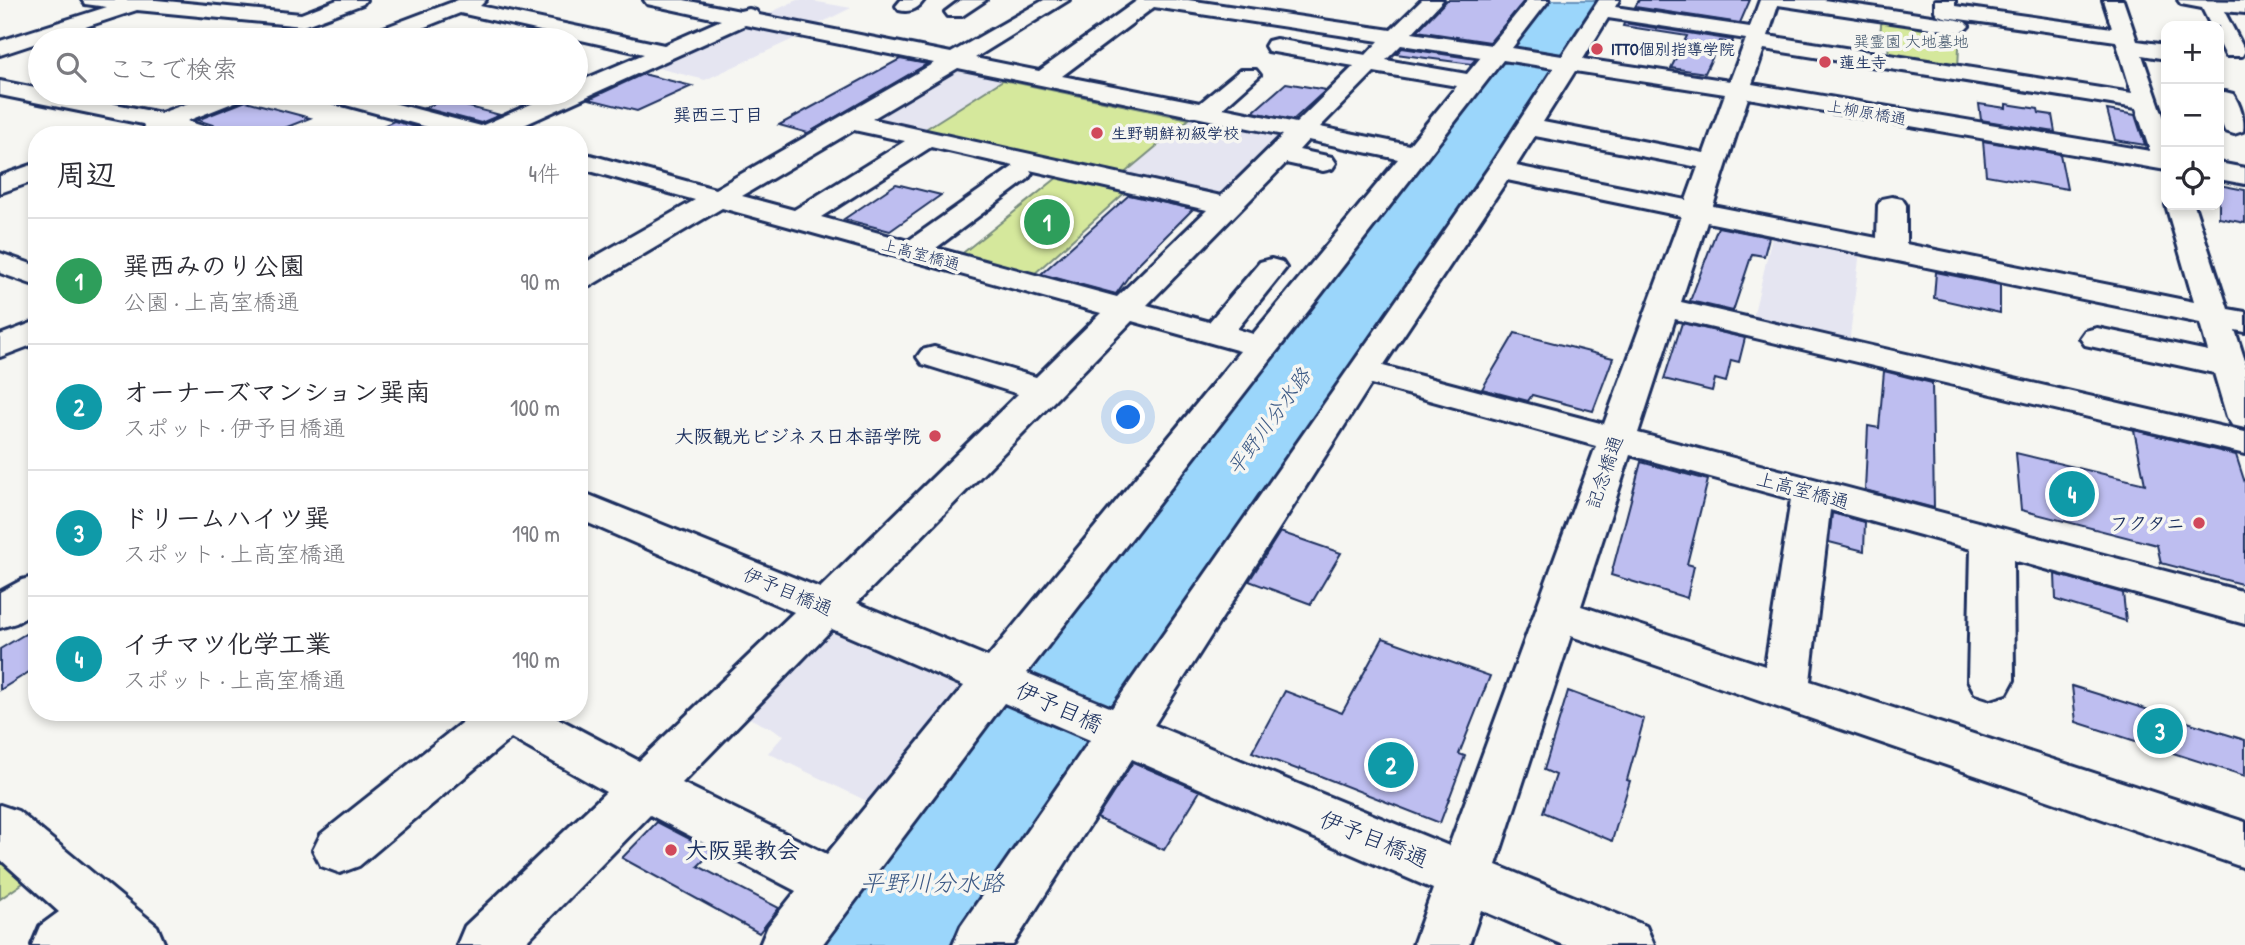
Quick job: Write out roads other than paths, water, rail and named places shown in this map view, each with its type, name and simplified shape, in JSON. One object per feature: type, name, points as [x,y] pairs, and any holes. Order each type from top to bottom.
[{"type":"street","points":[[92,0],[145,2],[303,20],[356,0]]},
{"type":"street","points":[[654,0],[1413,154]]},
{"type":"street","points":[[955,12],[976,0]]},
{"type":"street","points":[[588,274],[1059,0]]},
{"type":"street","points":[[1043,79],[1093,45],[1149,0],[1496,53]]},
{"type":"street","points":[[1261,16],[1279,0]]},
{"type":"street","points":[[485,945],[1433,0]]},
{"type":"street","points":[[788,945],[996,679],[1264,347],[1413,154],[1537,0]]},
{"type":"street","points":[[1945,0],[1945,11],[2025,22],[2127,41],[2161,51]]},
{"type":"street","points":[[2022,0],[2025,22]]},
{"type":"street","points":[[2113,0],[2127,41],[2151,93],[2163,147]]},
{"type":"street","points":[[2188,0],[2242,5]]},
{"type":"street","points":[[65,28],[145,2]]},
{"type":"street","points":[[2210,3],[2233,58]]},
{"type":"street","points":[[404,28],[467,4],[567,28]]},
{"type":"street","points":[[588,86],[773,4]]},
{"type":"street","points":[[981,945],[1362,371],[1500,171],[1605,5],[1851,28]]},
{"type":"street","points":[[1766,18],[2002,79],[2151,93]]},
{"type":"street","points":[[1766,18],[1958,26]]},
{"type":"street","name":"記念橋通","points":[[1441,945],[1737,89],[1766,18]]},
{"type":"street","points":[[1999,19],[2002,79]]},
{"type":"street","points":[[1298,22],[1272,51],[1369,63],[1472,82]]},
{"type":"street","points":[[588,33],[667,52]]},
{"type":"street","points":[[0,48],[28,40]]},
{"type":"street","name":"上柳原橋通","points":[[1496,53],[1737,89],[2161,161]]},
{"type":"street","points":[[1205,111],[1248,75]]},
{"type":"street","points":[[0,88],[28,94]]},
{"type":"street","points":[[2230,100],[2234,126]]},
{"type":"street","points":[[84,105],[178,126]]},
{"type":"street","points":[[150,126],[205,105]]},
{"type":"street","points":[[373,105],[453,126]]},
{"type":"street","points":[[500,126],[546,105]]},
{"type":"street","points":[[852,122],[1227,206]]},
{"type":"street","points":[[1528,127],[1712,162]]},
{"type":"street","points":[[797,220],[927,138]]},
{"type":"street","points":[[1278,153],[1323,163]]},
{"type":"street","points":[[0,158],[28,166]]},
{"type":"street","name":"上高室橋通","points":[[588,167],[720,199],[1264,347]]},
{"type":"street","points":[[1500,171],[2229,319]]},
{"type":"street","points":[[0,185],[28,172]]},
{"type":"street","points":[[2224,172],[2245,176]]},
{"type":"street","points":[[912,252],[1018,173]]},
{"type":"street","points":[[1891,250],[1892,205]]},
{"type":"street","points":[[2182,210],[2229,319],[2235,372],[2245,417]]},
{"type":"street","points":[[0,262],[28,273]]},
{"type":"street","points":[[1216,334],[1271,268]]},
{"type":"street","points":[[1663,307],[2245,443]]},
{"type":"street","points":[[0,347],[28,335]]},
{"type":"street","points":[[2097,338],[2235,372]]},
{"type":"street","points":[[934,357],[1042,390]]},
{"type":"street","name":"上高室橋通","points":[[1362,371],[2245,608]]},
{"type":"street","points":[[1785,691],[1812,492]]},
{"type":"street","name":"伊予目橋通","points":[[588,508],[996,679]]},
{"type":"street","points":[[1991,680],[1992,541]]},
{"type":"street","points":[[0,612],[28,596]]},
{"type":"street","points":[[1555,614],[2245,845]]},
{"type":"street","name":"伊予目橋","points":[[996,679],[1122,734]]},
{"type":"street","points":[[340,850],[495,721]]},
{"type":"street","points":[[520,721],[644,788],[835,884]]},
{"type":"street","name":"伊予目橋通","points":[[1122,734],[1626,945]]},
{"type":"street","points":[[0,827],[100,934]]},
{"type":"water","name":"平野川分水路","points":[[1546,0],[1600,0],[963,945],[808,945]]},
{"type":"place","name":"ITTO個別指導学院","points":[[1597,49]]},
{"type":"place","name":"蓮生寺","points":[[1825,62]]},
{"type":"place","name":"生野朝鮮初級学校","points":[[1097,133]]},
{"type":"place","name":"巽西みのり公園","points":[[1047,222]]},
{"type":"place","name":"大阪観光ビジネス日本語学院","points":[[935,436]]},
{"type":"place","name":"イチマツ化学工業","points":[[2072,494]]},
{"type":"place","name":"フクタニ","points":[[2199,523]]},
{"type":"place","name":"ドリームハイツ巽","points":[[2160,731]]},
{"type":"place","name":"オーナーズマンション巽南","points":[[1391,765]]},
{"type":"place","name":"大阪巽教会","points":[[671,850]]},
{"type":"district","name":"巽西三丁目","points":[[718,115]]},
{"type":"park label","name":"巽霊園 大地墓地","points":[[1911,41]]}]
